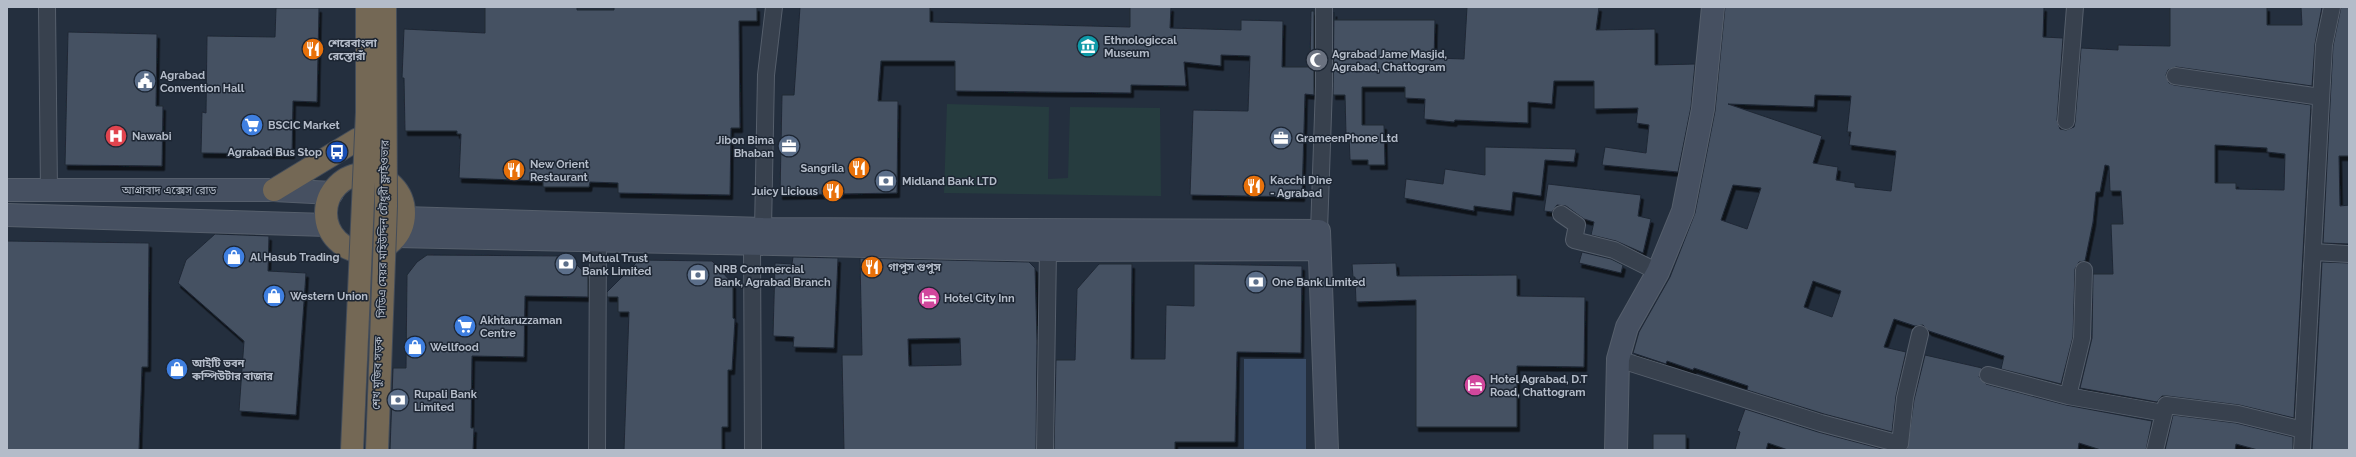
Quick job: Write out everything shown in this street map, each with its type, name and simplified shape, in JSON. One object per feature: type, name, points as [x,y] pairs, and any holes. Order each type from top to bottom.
[{"type":"highway","points":[[357,175],[359,7]]},
{"type":"highway","points":[[352,450],[367,112],[367,7]]},
{"type":"highway","points":[[386,7],[386,180]]},
{"type":"highway","name":"সিডিএ মেয়র মহিউদ্দিন চৌধুরী ফ্লাইওভার","points":[[376,450],[386,206],[386,7]]},
{"type":"highway","points":[[274,190],[358,139]]},
{"type":"highway","points":[[369,174],[386,180],[398,193],[402,200],[394,234],[364,252],[351,250],[341,244],[332,235],[327,224],[326,213],[332,193],[347,179],[357,175],[369,174]]},
{"type":"highway","name":"শেখ মুজিব সড়ক","points":[[376,450],[394,234]]},
{"type":"highway","points":[[344,450],[351,250]]},
{"type":"street","points":[[47,7],[49,190]]},
{"type":"street","points":[[753,450],[758,237],[766,75],[774,7]]},
{"type":"street","points":[[1324,7],[1324,86],[1319,240],[1327,450]]},
{"type":"street","points":[[1616,450],[1618,359],[1627,327],[1658,272],[1683,211],[1703,109],[1713,7]]},
{"type":"street","points":[[2066,121],[2075,7]]},
{"type":"street","points":[[2302,450],[2324,45],[2332,7]]},
{"type":"street","points":[[2175,76],[2321,97]]},
{"type":"street","name":"আগ্রাবাদ এক্সেস রোড","points":[[7,190],[274,190],[332,193]]},
{"type":"street","points":[[1561,214],[1577,225],[1574,240],[1614,250],[1658,272]]},
{"type":"street","points":[[7,215],[327,224]]},
{"type":"street","points":[[394,234],[1319,240]]},
{"type":"street","points":[[394,234],[598,240],[758,237],[1048,250],[1319,240]]},
{"type":"street","points":[[597,450],[598,240]]},
{"type":"street","points":[[1046,450],[1048,250]]},
{"type":"street","points":[[2313,252],[2349,254]]},
{"type":"street","points":[[2068,396],[2082,338],[2084,270]]},
{"type":"street","points":[[1618,359],[1881,445],[1900,444],[1905,398],[1920,334]]},
{"type":"street","points":[[1988,375],[2068,396],[2164,413]]},
{"type":"street","points":[[2155,450],[2166,405],[2238,414],[2304,430]]},
{"type":"green space","points":[[947,104],[1049,107],[1048,179],[1068,178],[1070,107],[1160,108],[1161,196],[944,193]]},
{"type":"water","points":[[1244,359],[1306,359],[1306,450],[1244,450]]},
{"type":"building","points":[[485,7],[577,7],[577,10],[614,10],[614,7],[757,7],[757,21],[739,21],[740,128],[731,128],[730,195],[618,193],[618,183],[590,182],[589,187],[543,187],[543,181],[459,178],[461,134],[457,134],[457,131],[405,131],[404,78],[402,78],[404,29],[485,33]]},
{"type":"building","points":[[800,7],[930,7],[930,22],[1130,27],[1130,7],[1171,7],[1170,28],[1241,30],[1241,20],[1283,21],[1282,67],[1310,67],[1311,11],[1314,11],[1314,95],[1305,94],[1302,197],[1190,195],[1193,110],[1248,111],[1250,56],[1221,55],[1221,66],[1184,62],[1186,86],[1131,85],[1131,93],[955,91],[955,61],[881,61],[878,101],[898,101],[897,193],[780,195],[782,95],[794,95]]},
{"type":"building","points":[[1467,7],[1599,7],[1596,30],[1655,29],[1655,65],[1695,64],[1691,107],[1678,172],[1602,165],[1605,147],[1646,153],[1649,125],[1636,123],[1638,108],[1594,109],[1594,81],[1554,81],[1552,104],[1528,102],[1528,123],[1455,120],[1454,122],[1424,119],[1425,99],[1405,98],[1405,87],[1362,87],[1362,125],[1384,125],[1385,165],[1368,165],[1368,160],[1350,160],[1349,133],[1346,134],[1345,95],[1333,95],[1334,12],[1334,20],[1435,20],[1434,58],[1464,59]]},
{"type":"building","points":[[1725,7],[2044,7],[2043,37],[2063,38],[2057,120],[2060,129],[2066,130],[2074,127],[2075,122],[2081,48],[2118,50],[2118,45],[2170,46],[2170,7],[2267,7],[2267,25],[2302,25],[2301,7],[2322,7],[2315,44],[2312,86],[2176,67],[2168,70],[2166,75],[2169,83],[2174,85],[2311,105],[2294,418],[2239,405],[2167,396],[2162,396],[2157,402],[2080,388],[2092,338],[2093,274],[2113,274],[2111,224],[2123,224],[2121,191],[2110,191],[2109,166],[2105,165],[2100,192],[2096,192],[2093,222],[2085,261],[2079,262],[2075,269],[2073,337],[2061,384],[2001,369],[2004,356],[1929,331],[1923,325],[1915,326],[1894,319],[1884,347],[1906,352],[1896,396],[1892,432],[1824,414],[1747,390],[1748,386],[1694,368],[1693,370],[1667,361],[1666,364],[1633,353],[1639,332],[1670,277],[1695,213],[1715,111]],"holes":[[[1815,95],[1851,96],[1847,132],[1851,132],[1849,145],[1896,151],[1891,191],[1855,187],[1855,183],[1836,180],[1838,167],[1813,163],[1822,136],[1728,104],[1814,107]],[[2215,145],[2267,148],[2267,152],[2285,154],[2284,190],[2236,189],[2236,183],[2215,183]],[[1733,185],[1761,188],[1747,229],[1721,220]],[[1813,281],[1841,291],[1832,317],[1804,307]]]},
{"type":"building","points":[[2341,7],[2349,7],[2349,156],[2339,156],[2340,206],[2349,205],[2349,244],[2323,243],[2333,46]]},
{"type":"building","points":[[276,8],[319,8],[317,102],[293,101],[292,154],[201,153],[202,112],[206,113],[207,36],[275,37]]},
{"type":"building","points":[[68,32],[157,34],[156,106],[163,106],[162,166],[65,165]]},
{"type":"building","points":[[1485,147],[1576,149],[1574,162],[1545,160],[1541,196],[1513,192],[1511,211],[1474,206],[1474,211],[1404,198],[1406,179],[1443,184],[1445,169],[1485,175]]},
{"type":"building","points":[[1548,184],[1641,195],[1638,216],[1651,219],[1643,253],[1616,241],[1591,235],[1594,222],[1584,219],[1566,206],[1557,205],[1552,212],[1544,211]]},
{"type":"building","points":[[215,234],[269,236],[268,271],[306,273],[296,415],[239,411],[244,341],[178,283],[186,260]]},
{"type":"building","points":[[7,241],[149,243],[148,367],[142,367],[139,450],[7,450]]},
{"type":"building","points":[[1582,252],[1611,259],[1623,265],[1621,273],[1579,263]]},
{"type":"building","name":"Akhtaruzzaman Centre","points":[[427,255],[568,256],[588,276],[588,297],[525,296],[524,357],[472,356],[471,428],[474,428],[473,450],[390,450],[393,368],[406,368],[407,275],[417,262]]},
{"type":"building","points":[[793,257],[838,258],[834,348],[793,347],[794,337],[773,336],[775,263],[792,264]]},
{"type":"building","points":[[860,258],[1029,262],[1035,268],[1037,341],[1036,450],[844,450],[842,355],[862,355]],"holes":[[[960,338],[961,365],[909,366],[908,339]]]},
{"type":"building","points":[[639,260],[712,261],[733,284],[733,318],[735,319],[732,370],[728,370],[728,427],[722,427],[722,450],[624,450],[629,312],[618,312],[618,297],[607,297],[607,292]]},
{"type":"building","points":[[2322,262],[2349,263],[2349,450],[2312,450]]},
{"type":"building","points":[[1396,263],[1397,276],[1517,275],[1517,296],[1585,297],[1584,367],[1517,366],[1517,427],[1416,427],[1416,300],[1356,302],[1355,277],[1353,277],[1352,264]]},
{"type":"building","points":[[1099,264],[1132,264],[1131,359],[1165,359],[1166,305],[1194,306],[1194,264],[1302,266],[1301,353],[1237,352],[1235,442],[1175,442],[1175,450],[1054,450],[1056,360],[1075,360],[1077,289]]},
{"type":"building","points":[[1925,355],[1982,368],[1979,377],[1986,384],[2066,405],[2152,421],[2146,450],[2101,450],[2079,443],[2078,450],[1907,450],[1914,400]]},
{"type":"building","points":[[1745,409],[1818,432],[1886,450],[1788,450],[1768,443],[1766,450],[1735,450],[1740,432],[1737,431]]},
{"type":"building","points":[[2173,415],[2236,423],[2293,437],[2293,450],[2258,450],[2236,444],[2235,450],[2165,450]]},
{"type":"building","points":[[1653,434],[1686,434],[1686,450],[1653,450]]},
{"type":"place","name":"Ethnologiccal Museum","points":[[1088,46]]},
{"type":"place","name":"শেরেবাংলা রেস্তোরাঁ","points":[[313,49]]},
{"type":"place","name":"Agrabad Jame Masjid, Agrabad, Chattogram","points":[[1317,60]]},
{"type":"place","name":"Agrabad Convention Hall","points":[[145,81]]},
{"type":"place","name":"BSCIC Market","points":[[252,125]]},
{"type":"place","name":"Nawabi","points":[[116,136]]},
{"type":"place","name":"GrameenPhone Ltd","points":[[1281,138]]},
{"type":"place","name":"Jibon Bima Bhaban","points":[[789,146]]},
{"type":"place","name":"Agrabad Bus Stop","points":[[337,152]]},
{"type":"place","name":"Sangrila","points":[[859,168]]},
{"type":"place","name":"New Orient Restaurant","points":[[514,170]]},
{"type":"place","name":"Midland Bank LTD","points":[[886,181]]},
{"type":"place","name":"Kacchi Dine - Agrabad","points":[[1254,186]]},
{"type":"place","name":"Juicy Licious","points":[[833,191]]},
{"type":"place","name":"Al Hasub Trading","points":[[234,257]]},
{"type":"place","name":"Mutual Trust Bank Limited","points":[[566,264]]},
{"type":"place","name":"গাপুস গুপুস","points":[[872,267]]},
{"type":"place","name":"NRB Commercial Bank, Agrabad Branch","points":[[698,275]]},
{"type":"place","name":"One Bank Limited","points":[[1256,282]]},
{"type":"place","name":"Western Union","points":[[274,296]]},
{"type":"place","name":"Hotel City Inn","points":[[929,298]]},
{"type":"place","name":"Akhtaruzzaman Centre","points":[[465,326]]},
{"type":"place","name":"Wellfood","points":[[415,347]]},
{"type":"place","name":"আইটি ভবন কম্পিউটার বাজার","points":[[177,369]]},
{"type":"place","name":"Hotel Agrabad, D.T Road, Chattogram","points":[[1475,385]]},
{"type":"place","name":"Rupali Bank Limited","points":[[398,400]]}]
